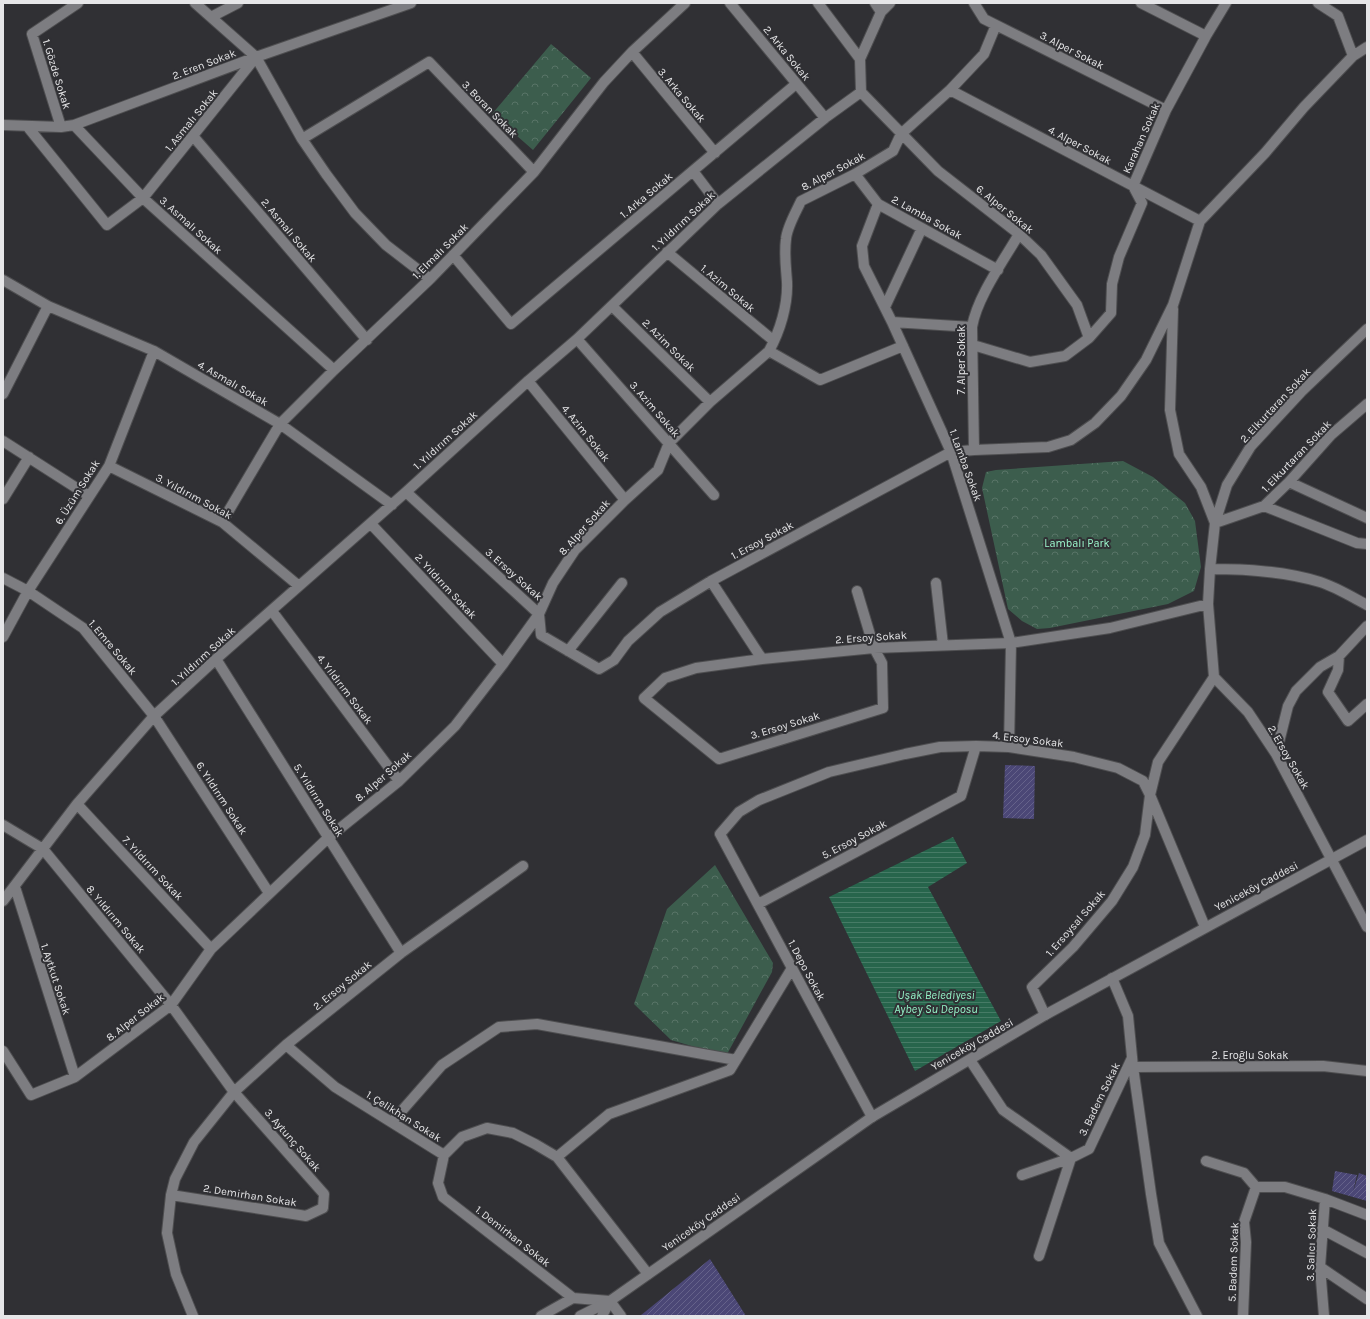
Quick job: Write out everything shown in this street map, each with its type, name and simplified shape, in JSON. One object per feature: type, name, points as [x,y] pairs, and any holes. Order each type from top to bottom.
[{"type":"street","name":"1. Gözde Sokak","points":[[61,127],[32,34],[78,3]]},
{"type":"street","points":[[194,3],[256,57],[302,139],[355,213],[386,245],[430,279]]},
{"type":"street","points":[[211,17],[238,3]]},
{"type":"street","name":"2. Eren Sokak","points":[[3,125],[61,127],[74,125],[256,57],[411,3]]},
{"type":"street","name":"1. Elmalı Sokak","points":[[222,522],[280,424],[334,370],[430,279],[534,172],[604,82],[632,52],[685,3]]},
{"type":"street","name":"2. Arka Sokak","points":[[730,3],[825,118]]},
{"type":"street","points":[[818,3],[860,59]]},
{"type":"street","points":[[875,3],[880,12]]},
{"type":"street","points":[[861,92],[860,59],[880,12],[890,3]]},
{"type":"street","name":"3. Alper Sokak","points":[[974,3],[984,19],[1166,110]]},
{"type":"street","points":[[1141,3],[1206,36]]},
{"type":"street","name":"Karahan Sokak","points":[[1088,338],[1111,314],[1112,284],[1119,257],[1142,203],[1133,186],[1166,110],[1206,36],[1226,3]]},
{"type":"street","points":[[1318,3],[1338,16],[1353,56]]},
{"type":"street","name":"8. Alper Sokak","points":[[3,1051],[31,1095],[75,1077],[171,1005],[211,949],[328,838],[399,780],[455,726],[504,664],[540,614],[553,583],[575,550],[625,500],[658,470],[669,443],[710,402],[769,351],[774,341],[784,309],[787,283],[784,259],[786,237],[801,201],[855,174],[893,151],[901,134],[950,90],[984,54],[996,25]]},
{"type":"street","points":[[951,452],[1048,446],[1071,440],[1095,423],[1121,396],[1146,360],[1173,305],[1200,221],[1265,153],[1304,107],[1353,56],[1367,47]]},
{"type":"street","name":"3. Arka Sokak","points":[[632,52],[715,153]]},
{"type":"street","name":"1. Asmalı Sokak","points":[[143,198],[256,57]]},
{"type":"street","name":"3. Boran Sokak","points":[[302,139],[429,62],[534,172]]},
{"type":"street","name":"1. Arka Sokak","points":[[453,255],[511,324],[796,84]]},
{"type":"street","name":"4. Alper Sokak","points":[[950,90],[1200,221]]},
{"type":"street","name":"1. Yıldırım Sokak","points":[[3,901],[77,804],[154,716],[216,659],[371,524],[528,381],[577,339],[718,204],[825,118],[861,92]]},
{"type":"street","name":"6. Alper Sokak","points":[[861,92],[938,171],[1019,234],[1041,255],[1077,305],[1088,338]]},
{"type":"street","points":[[74,125],[143,198]]},
{"type":"street","name":"3. Asmalı Sokak","points":[[27,126],[107,225],[143,198],[334,370]]},
{"type":"street","name":"2. Asmalı Sokak","points":[[193,136],[367,340]]},
{"type":"street","points":[[693,171],[718,204]]},
{"type":"street","name":"2. Lamba Sokak","points":[[855,174],[878,204],[998,270]]},
{"type":"street","name":"1. Lamba Sokak","points":[[878,204],[862,246],[864,266],[885,307],[951,452],[1011,643],[1009,747]]},
{"type":"street","points":[[885,307],[922,228]]},
{"type":"street","name":"7. Alper Sokak","points":[[974,450],[972,327],[974,316],[981,299],[1019,234]]},
{"type":"street","name":"1. Azim Sokak","points":[[667,252],[774,341]]},
{"type":"street","name":"4. Asmalı Sokak","points":[[3,280],[48,306],[154,351],[280,424],[392,505]]},
{"type":"street","points":[[1173,305],[1170,410],[1179,454],[1201,487],[1214,523]]},
{"type":"street","points":[[3,394],[48,306]]},
{"type":"street","name":"2. Azim Sokak","points":[[612,306],[710,402]]},
{"type":"street","points":[[892,322],[972,327]]},
{"type":"street","name":"2. Elkurtaran Sokak","points":[[1214,677],[1208,604],[1210,569],[1214,523],[1227,485],[1251,446],[1301,392],[1367,329]]},
{"type":"street","points":[[973,345],[1030,362],[1065,356],[1088,338]]},
{"type":"street","name":"3. Azim Sokak","points":[[577,339],[714,495]]},
{"type":"street","points":[[769,351],[820,380],[903,346]]},
{"type":"street","name":"6. Üzüm Sokak","points":[[3,637],[28,591],[109,466],[154,351]]},
{"type":"street","name":"4. Azim Sokak","points":[[528,381],[625,500]]},
{"type":"street","name":"1. Elkurtaran Sokak","points":[[1214,523],[1264,506],[1289,482],[1331,435],[1367,404]]},
{"type":"street","points":[[3,441],[90,496]]},
{"type":"street","name":"1. Ersoy Sokak","points":[[599,669],[614,660],[628,641],[660,612],[712,581],[951,452]]},
{"type":"street","points":[[3,499],[29,457]]},
{"type":"street","name":"3. Yıldırım Sokak","points":[[109,466],[222,522],[299,586]]},
{"type":"street","points":[[1289,482],[1367,518]]},
{"type":"street","name":"3. Ersoy Sokak","points":[[406,492],[540,614],[541,635],[599,669]]},
{"type":"street","points":[[1264,506],[1357,543],[1367,544]]},
{"type":"street","name":"2. Yıldırım Sokak","points":[[371,524],[504,664]]},
{"type":"street","points":[[1210,569],[1255,570],[1286,574],[1321,582],[1367,605]]},
{"type":"street","name":"1. Emre Sokak","points":[[3,578],[28,591],[83,628],[154,716]]},
{"type":"street","points":[[712,581],[762,659]]},
{"type":"street","points":[[568,651],[622,583]]},
{"type":"street","points":[[936,584],[943,646]]},
{"type":"street","points":[[857,591],[874,648]]},
{"type":"street","name":"2. Ersoy Sokak","points":[[644,698],[665,678],[696,668],[762,659],[874,648],[1011,643],[1110,628],[1208,604]]},
{"type":"street","name":"4. Yıldırım Sokak","points":[[272,611],[399,780]]},
{"type":"street","points":[[1276,754],[1288,706],[1296,691],[1320,667],[1339,656],[1367,626]]},
{"type":"street","name":"3. Ersoy Sokak","points":[[644,698],[719,759],[883,708],[882,662],[874,648]]},
{"type":"street","points":[[1339,656],[1338,670],[1328,692],[1348,720],[1367,704]]},
{"type":"street","name":"5. Yıldırım Sokak","points":[[216,659],[401,953]]},
{"type":"street","points":[[1150,795],[1158,762],[1214,677]]},
{"type":"street","name":"2. Ersoy Sokak","points":[[1214,677],[1248,712],[1276,754],[1367,927]]},
{"type":"street","name":"6. Yıldırım Sokak","points":[[154,716],[269,893]]},
{"type":"street","name":"4. Ersoy Sokak","points":[[720,834],[739,812],[759,800],[829,772],[912,752],[940,747],[976,746],[1009,747],[1074,756],[1118,768],[1142,781],[1150,795],[1205,928]]},
{"type":"street","name":"5. Ersoy Sokak","points":[[758,904],[961,796],[976,746]]},
{"type":"street","name":"1. Ersoysal Sokak","points":[[1045,1015],[1032,987],[1073,947],[1112,901],[1133,867],[1145,835],[1150,795]]},
{"type":"street","name":"7. Yıldırım Sokak","points":[[77,804],[211,949]]},
{"type":"street","name":"8. Yıldırım Sokak","points":[[3,825],[43,849],[171,1005],[234,1092]]},
{"type":"street","name":"1. Depo Sokak","points":[[720,834],[872,1116]]},
{"type":"street","name":"Yeniceköy Caddesi","points":[[580,1316],[610,1301],[872,1116],[1045,1015],[1367,840]]},
{"type":"street","name":"2. Ersoy Sokak","points":[[193,1316],[176,1274],[167,1232],[171,1195],[175,1178],[194,1142],[234,1092],[286,1045],[401,953],[523,866]]},
{"type":"street","name":"1. Aytkut Sokak","points":[[15,887],[75,1077]]},
{"type":"street","points":[[557,1157],[609,1114],[730,1070],[792,968]]},
{"type":"street","points":[[1112,978],[1128,1016],[1151,1194],[1159,1243],[1197,1316]]},
{"type":"street","points":[[392,1122],[442,1066],[499,1027],[537,1024],[736,1060]]},
{"type":"street","name":"1. Çelikhan Sokak","points":[[286,1045],[335,1087],[444,1155],[462,1137],[487,1128],[513,1133],[557,1157],[648,1274]]},
{"type":"street","points":[[970,1060],[1002,1110],[1071,1158],[1039,1256]]},
{"type":"street","name":"2. Eroğlu Sokak","points":[[1133,1062],[1322,1066],[1367,1071]]},
{"type":"street","name":"3. Badem Sokak","points":[[1022,1175],[1071,1158],[1089,1148],[1133,1062]]},
{"type":"street","name":"3. Aytunç Sokak","points":[[234,1092],[324,1194],[322,1208]]},
{"type":"street","name":"1. Demirhan Sokak","points":[[444,1155],[438,1183],[443,1197],[572,1298]]},
{"type":"street","points":[[1206,1161],[1244,1173],[1256,1187],[1285,1187],[1325,1199],[1367,1215]]},
{"type":"street","name":"5. Badem Sokak","points":[[1243,1316],[1246,1242],[1244,1222],[1256,1187]]},
{"type":"street","name":"2. Demirhan Sokak","points":[[171,1195],[306,1216],[322,1208]]},
{"type":"street","name":"3. Salıcı Sokak","points":[[1324,1316],[1320,1268],[1325,1199]]},
{"type":"street","points":[[1322,1229],[1367,1253]]},
{"type":"street","points":[[1320,1268],[1367,1299]]},
{"type":"street","points":[[541,1316],[572,1298],[610,1301],[621,1316]]},
{"type":"street","name":"Yeniceköy Caddesi","points":[[602,1316],[610,1301]]},
{"type":"green space","points":[[551,44],[591,78],[533,150],[492,114]]},
{"type":"green space","name":"Lambalı Park","points":[[1123,461],[1153,477],[1185,503],[1195,521],[1201,567],[1194,591],[1168,604],[1050,628],[1037,629],[1022,621],[1008,609],[982,488],[986,472]]},
{"type":"green space","points":[[715,865],[773,963],[772,972],[726,1056],[671,1040],[634,1004],[667,909]]},
{"type":"water","name":"Uşak Belediyesi Aybey Su Deposu","points":[[953,837],[967,863],[928,887],[1001,1021],[915,1071],[829,897]]},
{"type":"building","points":[[1005,765],[1035,766],[1034,819],[1003,818]]},
{"type":"building","points":[[1335,1171],[1357,1175],[1353,1192],[1359,1173],[1367,1176],[1367,1201],[1332,1191]]},
{"type":"building","points":[[710,1259],[746,1316],[640,1316]]}]
